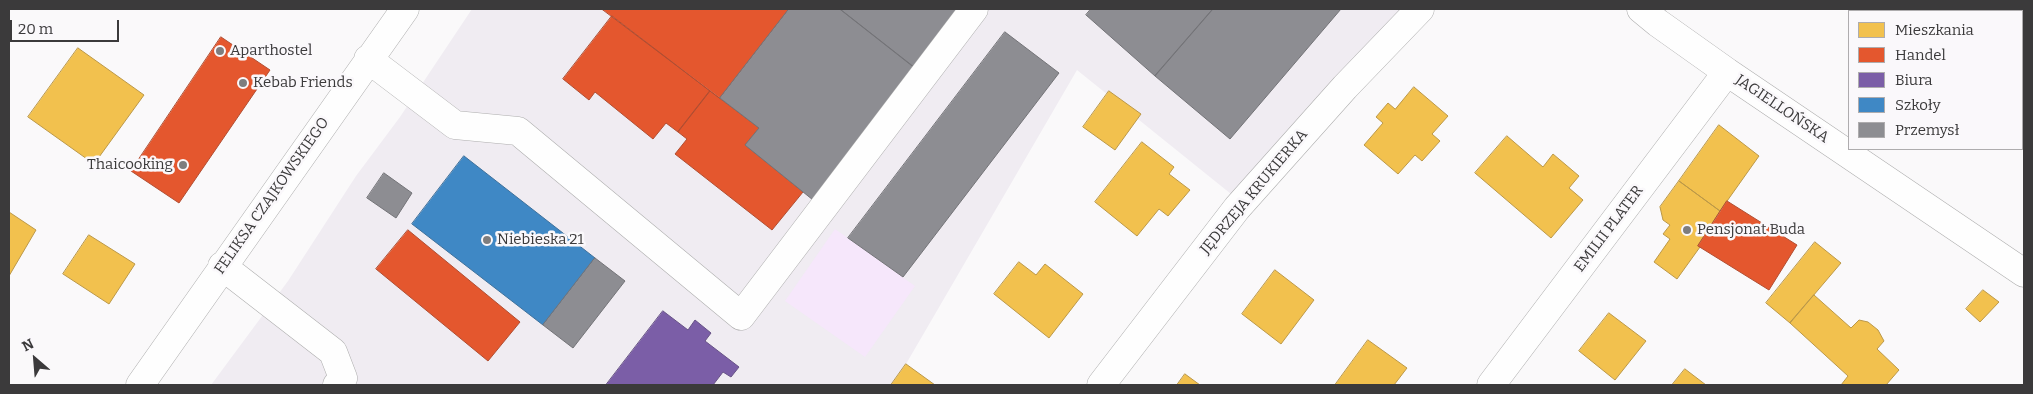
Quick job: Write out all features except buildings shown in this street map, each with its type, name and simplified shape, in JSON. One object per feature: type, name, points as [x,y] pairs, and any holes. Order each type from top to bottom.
[{"type":"street","name":"FELIKSA CZAJKOWSKIEGO","points":[[140,385],[222,266],[281,187],[368,59],[405,9]]},
{"type":"street","points":[[368,59],[455,124],[518,131],[741,316],[974,9]]},
{"type":"street","name":"JĘDRZEJA KRUKIERKA","points":[[1101,385],[1236,208],[1345,87],[1420,9]]},
{"type":"street","name":"JAGIELLOŃSKA","points":[[1641,9],[1658,24],[1727,72],[2024,273]]},
{"type":"street","name":"EMILII PLATER","points":[[1491,385],[1727,72]]},
{"type":"street","points":[[222,266],[333,352],[343,378],[337,385]]},
{"type":"shaded area","points":[[472,9],[1403,9],[1231,194],[1077,70],[906,364],[891,385],[211,385],[288,281],[356,176],[400,117]]},
{"type":"shaded area","points":[[1848,9],[2024,9],[2024,122],[2023,10]]},
{"type":"shaded area","points":[[835,229],[915,286],[865,357],[785,301]]},
{"type":"place","name":"Aparthostel","points":[[220,51]]},
{"type":"place","name":"Kebab Friends","points":[[243,83]]},
{"type":"place","name":"Thaicooking","points":[[183,165]]},
{"type":"place","name":"Pensjonat Buda","points":[[1687,230]]},
{"type":"place","name":"Niebieska 21","points":[[487,240]]}]
